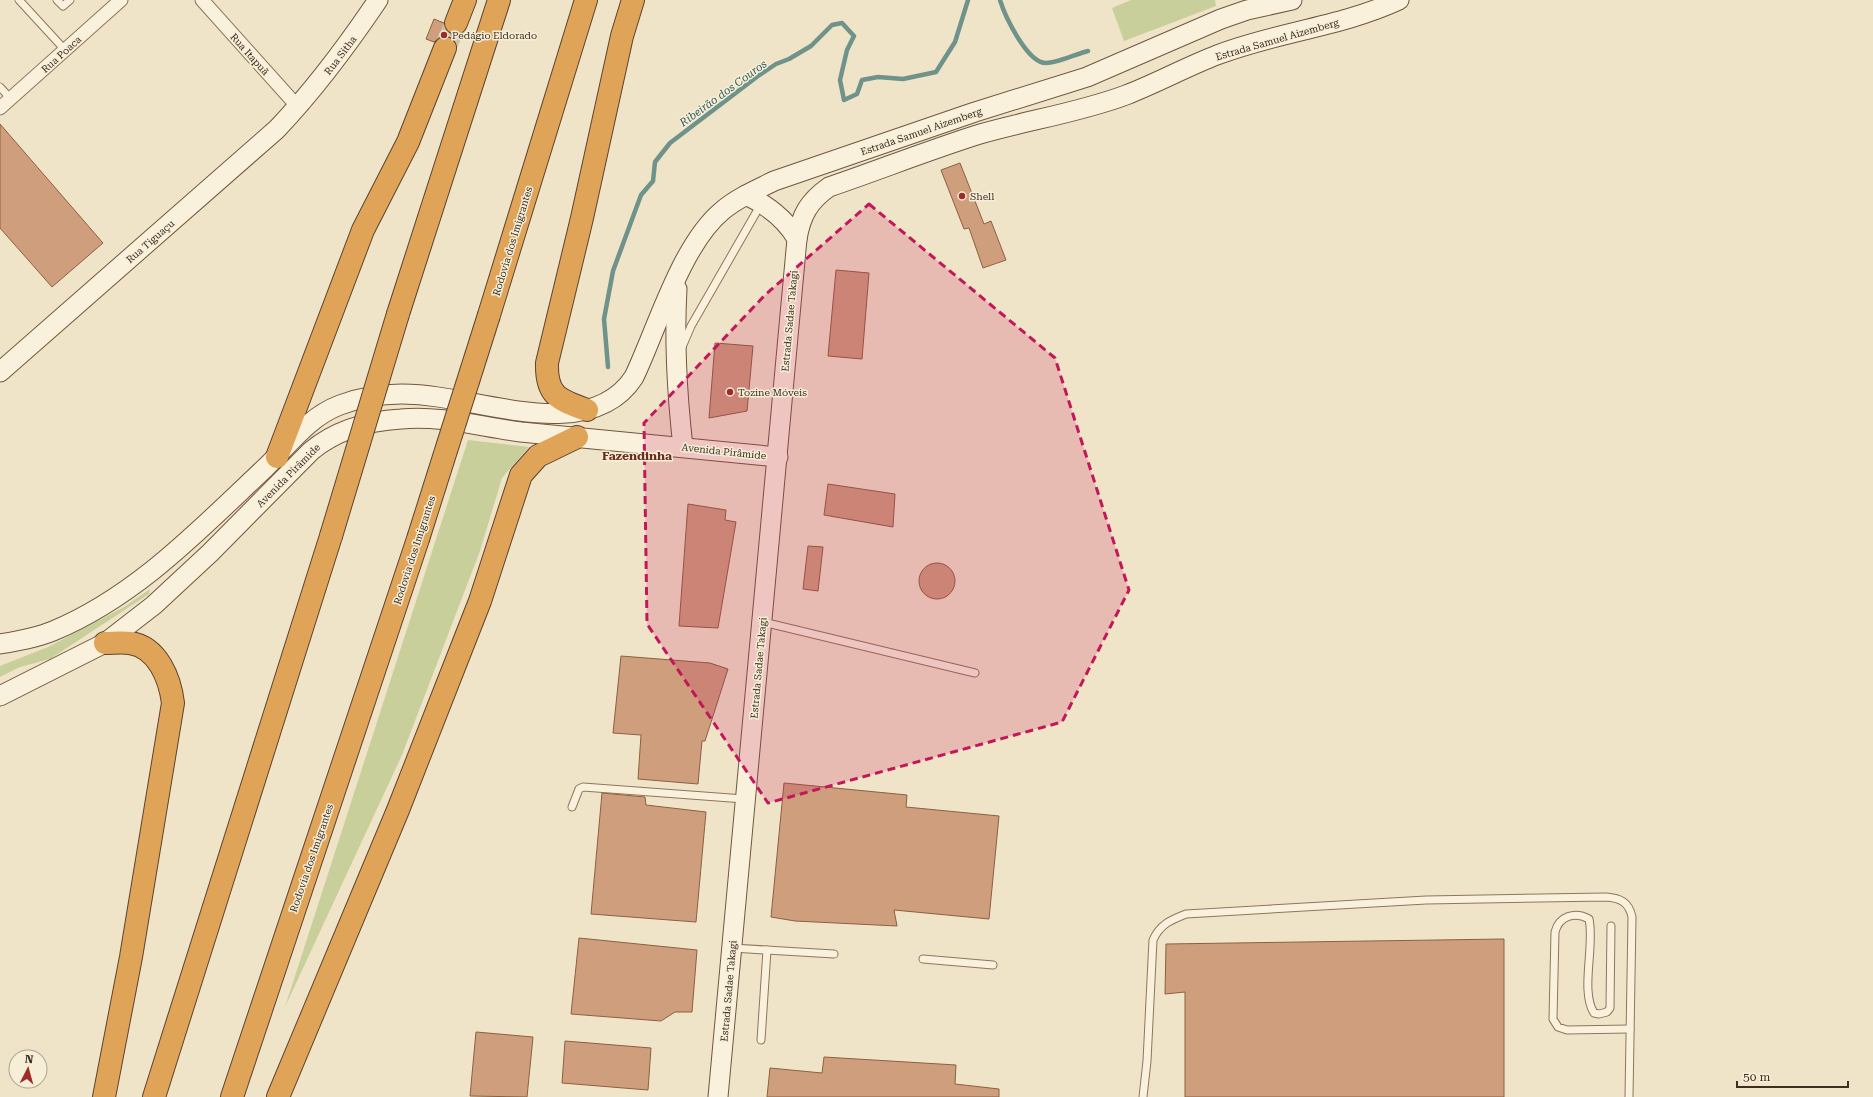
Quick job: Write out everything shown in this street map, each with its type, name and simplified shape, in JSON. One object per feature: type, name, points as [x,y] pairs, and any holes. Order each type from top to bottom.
[{"type":"highway","points":[[456,22],[465,0]]},
{"type":"highway","points":[[154,1097],[331,536],[398,314],[499,0]]},
{"type":"highway","name":"Rodovia dos Imigrantes","points":[[232,1097],[418,539],[586,0]]},
{"type":"highway","points":[[587,410],[564,402],[554,394],[547,376],[547,363],[582,218],[622,36],[633,0]]},
{"type":"highway","points":[[277,457],[363,230],[408,142],[445,48]]},
{"type":"highway","points":[[278,1097],[398,810],[475,616],[521,475],[538,456],[577,437]]},
{"type":"highway","points":[[104,1097],[131,957],[173,703],[171,686],[164,669],[145,650],[131,643],[105,643]]},
{"type":"main road","name":"Rua Sitha","points":[[298,107],[343,53],[378,0]]},
{"type":"main road","name":"Estrada Samuel Aizemberg","points":[[639,367],[677,278],[706,227],[721,212],[763,193],[987,108],[1087,77],[1221,19],[1247,10],[1292,0]]},
{"type":"main road","name":"Estrada Samuel Aizemberg","points":[[797,239],[799,226],[807,206],[817,195],[829,187],[980,134],[1058,116],[1106,102],[1217,55],[1256,42],[1346,19],[1399,0]]},
{"type":"main road","name":"Rua Tiguaçu","points":[[0,372],[271,134],[298,107]]},
{"type":"main road","points":[[763,193],[788,224],[797,239]]},
{"type":"main road","name":"Estrada Sadae Takagi","points":[[718,1097],[763,622],[797,239]]},
{"type":"main road","points":[[677,278],[675,334],[676,368],[682,447]]},
{"type":"main road","name":"Avenida Pirâmide","points":[[0,644],[53,631],[109,600],[168,559],[277,457],[306,426],[320,415],[354,400],[381,396],[436,397],[538,412],[571,413],[587,410],[620,395],[627,388],[639,367]]},
{"type":"main road","name":"Avenida Pirâmide","points":[[0,696],[105,643],[154,605],[210,553],[311,451],[322,442],[349,429],[400,419],[441,419],[490,428],[778,457]]},
{"type":"main road","points":[[0,653],[38,641],[53,631]]},
{"type":"street","name":"Rua Poaca","points":[[0,108],[121,0]]},
{"type":"street","name":"Rua Itapuã","points":[[202,0],[298,107]]},
{"type":"lane","points":[[19,0],[65,50]]},
{"type":"lane","points":[[57,0],[63,6],[70,0]]},
{"type":"lane","points":[[0,87],[10,98]]},
{"type":"lane","points":[[676,368],[691,326],[763,193]]},
{"type":"lane","points":[[763,622],[975,673]]},
{"type":"lane","points":[[572,807],[579,789],[583,787],[746,799]]},
{"type":"lane","points":[[1143,1097],[1147,1061],[1153,940],[1157,931],[1168,921],[1186,914],[1426,900],[1617,898],[1624,901],[1631,909],[1632,917],[1629,1097]]},
{"type":"lane","points":[[1611,926],[1610,1008],[1607,1012],[1599,1014],[1594,1013],[1588,1001],[1590,936],[1589,919],[1584,916],[1570,916],[1561,918],[1557,924],[1555,932],[1553,1019],[1558,1027],[1567,1030],[1630,1029]]},
{"type":"lane","points":[[732,948],[834,954]]},
{"type":"lane","points":[[761,1040],[767,950]]},
{"type":"lane","points":[[923,959],[993,965]]},
{"type":"highlighted area","points":[[869,204],[1055,358],[1129,590],[1062,722],[768,803],[647,624],[644,423],[765,295]]},
{"type":"green space","points":[[1131,0],[1215,0],[1216,6],[1124,41],[1112,8]]},
{"type":"green space","points":[[468,440],[529,447],[502,478],[480,551],[402,755],[285,1007]]},
{"type":"green space","points":[[150,589],[149,594],[50,659],[20,667],[0,677],[0,666],[48,647],[124,607]]},
{"type":"building","points":[[434,19],[444,23],[446,30],[451,34],[460,34],[456,44],[449,36],[443,36],[434,42],[426,39]]},
{"type":"building","points":[[0,124],[103,243],[52,287],[0,228]]},
{"type":"building","name":"Shell","points":[[960,163],[984,224],[991,221],[1006,260],[983,268],[969,228],[964,229],[941,170]]},
{"type":"building","points":[[836,270],[869,273],[862,359],[828,356]]},
{"type":"building","name":"Tozine Móveis","points":[[715,343],[753,346],[747,411],[709,418]]},
{"type":"building","points":[[828,484],[895,494],[893,527],[824,515]]},
{"type":"building","points":[[688,504],[726,510],[725,520],[736,522],[718,628],[679,626]]},
{"type":"building","points":[[808,546],[823,547],[818,591],[803,589]]},
{"type":"building","points":[[937,563],[950,568],[955,581],[950,594],[937,599],[924,594],[919,581],[924,568]]},
{"type":"building","points":[[621,656],[710,663],[728,669],[705,741],[702,741],[698,784],[638,779],[641,735],[613,733]]},
{"type":"building","points":[[784,783],[907,795],[906,807],[999,816],[989,919],[894,910],[897,926],[795,921],[771,917]]},
{"type":"building","points":[[602,793],[645,797],[646,805],[706,812],[696,922],[591,914]]},
{"type":"building","points":[[579,938],[697,950],[692,1012],[675,1012],[661,1021],[571,1014]]},
{"type":"building","points":[[1504,939],[1504,1097],[1185,1097],[1185,992],[1165,994],[1166,944]]},
{"type":"building","points":[[476,1032],[533,1037],[527,1097],[470,1096]]},
{"type":"building","points":[[565,1041],[651,1048],[648,1090],[562,1083]]},
{"type":"building","points":[[824,1057],[956,1065],[955,1084],[999,1089],[999,1097],[767,1097],[770,1068],[822,1073]]},
{"type":"waterway","name":"Ribeirão dos Couros","points":[[608,367],[604,319],[613,271],[641,195],[653,181],[655,162],[670,143],[758,76],[776,64],[789,59],[811,46],[832,25],[842,23],[854,36],[847,50],[840,80],[844,100],[857,94],[862,80],[878,77],[903,79],[936,72],[955,42],[968,0]]},
{"type":"waterway","name":"Ribeirão dos Couros","points":[[1000,0],[1018,38],[1024,47],[1039,61],[1050,63],[1088,51]]},
{"type":"tunnel","points":[[445,48],[456,23]]},
{"type":"place","name":"Pedágio Eldorado","points":[[444,35]]},
{"type":"place","name":"Shell","points":[[962,196]]},
{"type":"place","name":"Tozine Móveis","points":[[730,392]]},
{"type":"district","name":"Fazendinha","points":[[637,456]]}]
